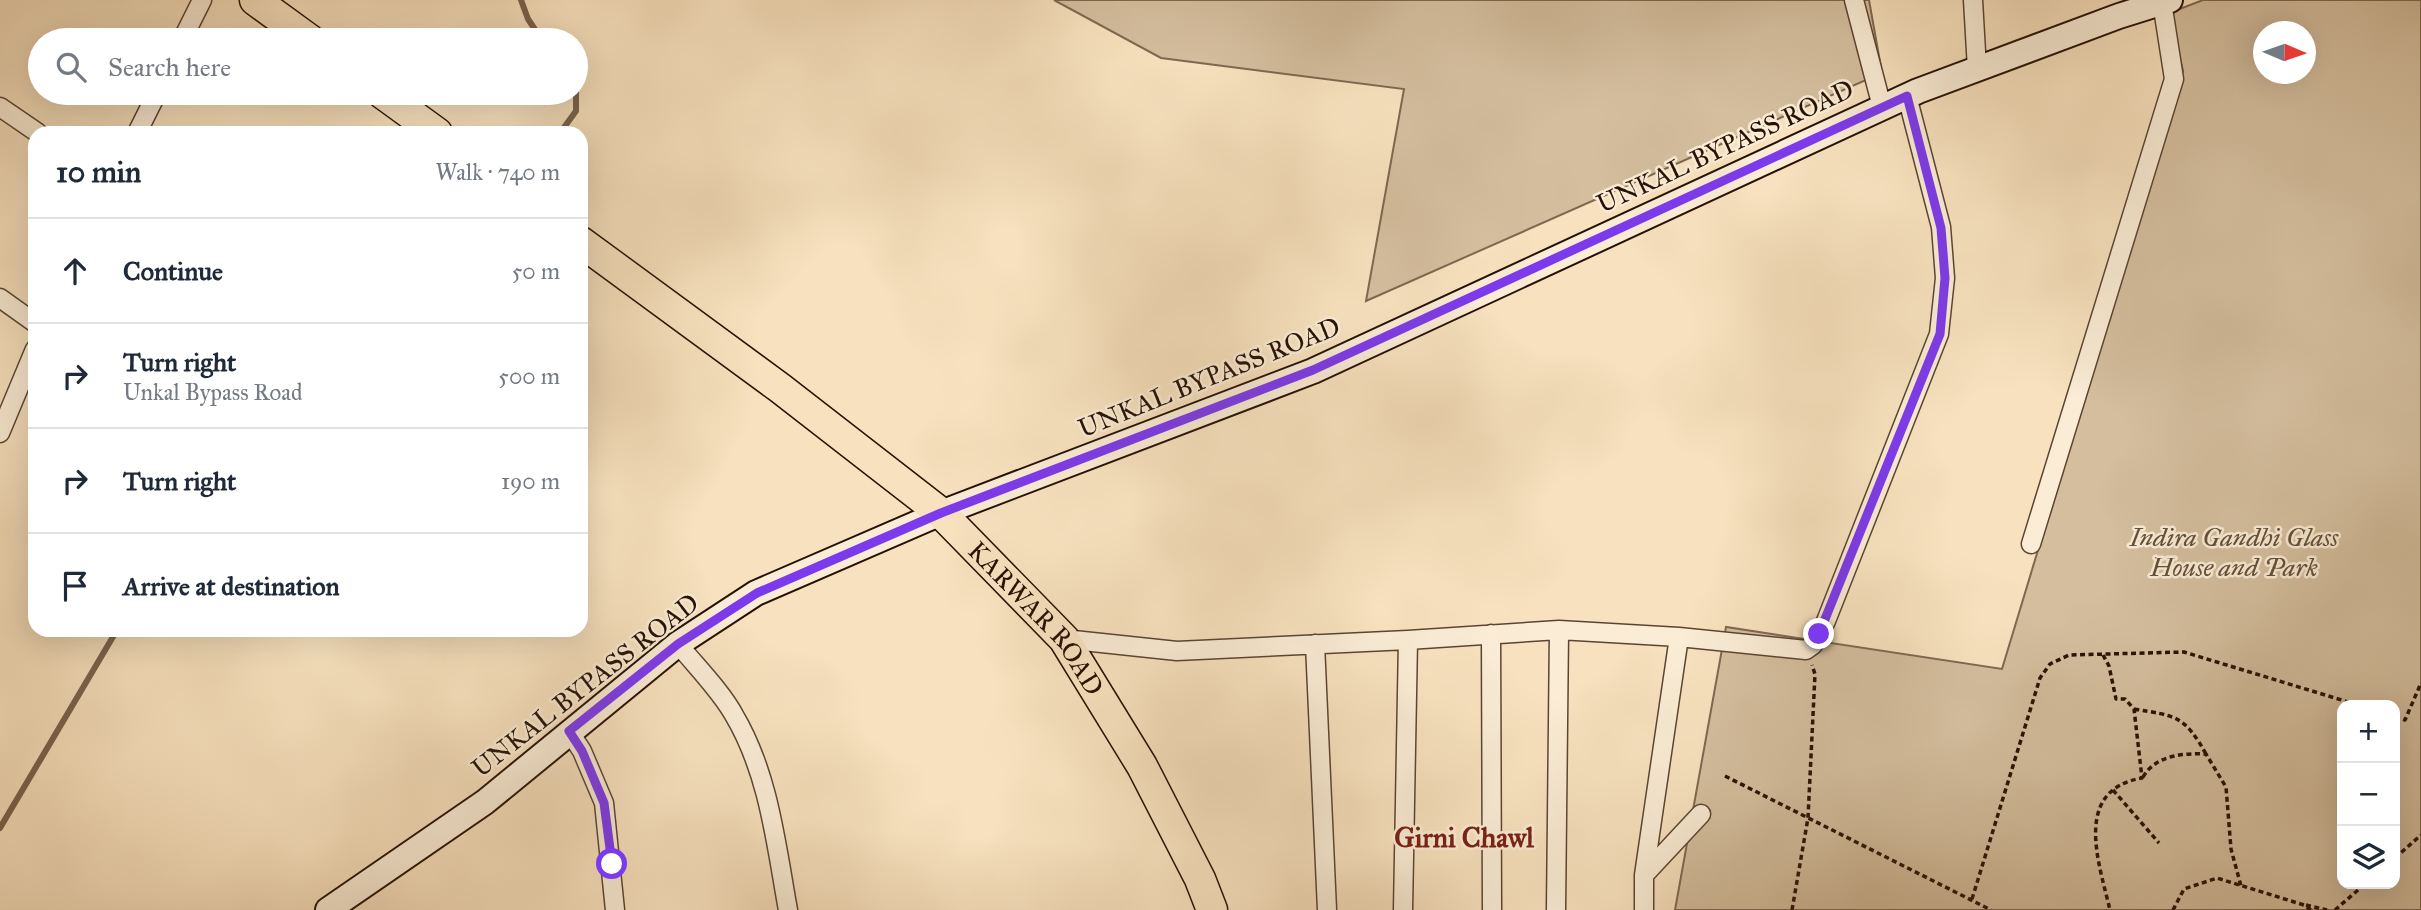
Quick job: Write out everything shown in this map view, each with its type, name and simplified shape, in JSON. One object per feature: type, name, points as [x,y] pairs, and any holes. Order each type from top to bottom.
[{"type":"highway","points":[[255,0],[294,28]]},
{"type":"highway","points":[[398,105],[427,126]]},
{"type":"highway","name":"KARWAR ROAD","points":[[588,247],[780,388],[941,513],[1063,639],[1142,766],[1200,879],[1212,910]]},
{"type":"main road","name":"UNKAL BYPASS ROAD","points":[[328,910],[485,802],[678,644],[757,593],[941,513],[1313,370],[1907,96],[2119,16],[2166,1]]},
{"type":"street","points":[[189,28],[202,0]]},
{"type":"street","points":[[1854,0],[1882,107]]},
{"type":"street","points":[[1973,0],[1977,69]]},
{"type":"street","points":[[2031,544],[2174,79],[2166,1]]},
{"type":"street","points":[[1063,639],[1178,651],[1559,630],[1679,637],[1807,650],[1826,621],[1940,334],[1945,278],[1941,228],[1907,96]]},
{"type":"street","points":[[140,126],[151,105]]},
{"type":"street","points":[[0,107],[28,126]]},
{"type":"street","points":[[0,298],[28,318]]},
{"type":"street","points":[[0,433],[28,366]]},
{"type":"street","points":[[1556,910],[1559,630]]},
{"type":"street","points":[[1491,634],[1492,910]]},
{"type":"street","points":[[1644,910],[1644,875],[1679,637]]},
{"type":"street","points":[[1403,910],[1408,640]]},
{"type":"street","points":[[678,644],[734,714],[754,759],[774,824],[788,910]]},
{"type":"street","points":[[1315,644],[1327,910]]},
{"type":"street","points":[[569,731],[582,751],[604,803],[615,910]]},
{"type":"street","points":[[1644,875],[1701,814]]},
{"type":"path","points":[[1792,910],[1808,818],[1815,674],[1807,650]]},
{"type":"path","points":[[1972,899],[2040,678],[2050,664],[2069,655],[2184,652],[2342,700]]},
{"type":"path","points":[[2103,655],[2109,666],[2116,699],[2125,699],[2134,709],[2142,778]]},
{"type":"path","points":[[2400,718],[2405,720],[2421,683]]},
{"type":"path","points":[[2134,709],[2175,716],[2195,734],[2226,787],[2231,849],[2242,886]]},
{"type":"path","points":[[2142,778],[2149,766],[2181,753],[2206,754]]},
{"type":"path","points":[[1725,776],[1991,910]]},
{"type":"path","points":[[2110,910],[2095,842],[2095,822],[2113,790],[2123,781],[2142,778]]},
{"type":"path","points":[[2113,790],[2159,843]]},
{"type":"path","points":[[2400,854],[2421,835]]},
{"type":"path","points":[[2173,910],[2184,889],[2217,878],[2327,910]]},
{"type":"path","points":[[2335,910],[2359,889]]},
{"type":"path","points":[[2304,905],[2311,910]]},
{"type":"green space","points":[[1054,0],[1869,0],[1882,73],[1366,301],[1404,89],[1161,58]]},
{"type":"green space","name":"Indira Gandhi Glass House and Park","points":[[2203,0],[2421,0],[2421,910],[1675,910],[1726,627],[2002,669],[2183,71],[2169,13]]},
{"type":"waterway","points":[[521,0],[534,28]]},
{"type":"waterway","points":[[565,126],[576,111],[576,105]]},
{"type":"waterway","points":[[0,828],[113,637]]},
{"type":"district","name":"Girni Chawl","points":[[1464,837]]},
{"type":"route","points":[[612,864],[604,803],[582,751],[569,731],[678,644],[757,593],[941,513],[1313,370],[1907,96],[1941,228],[1945,278],[1940,334],[1819,634]]}]
